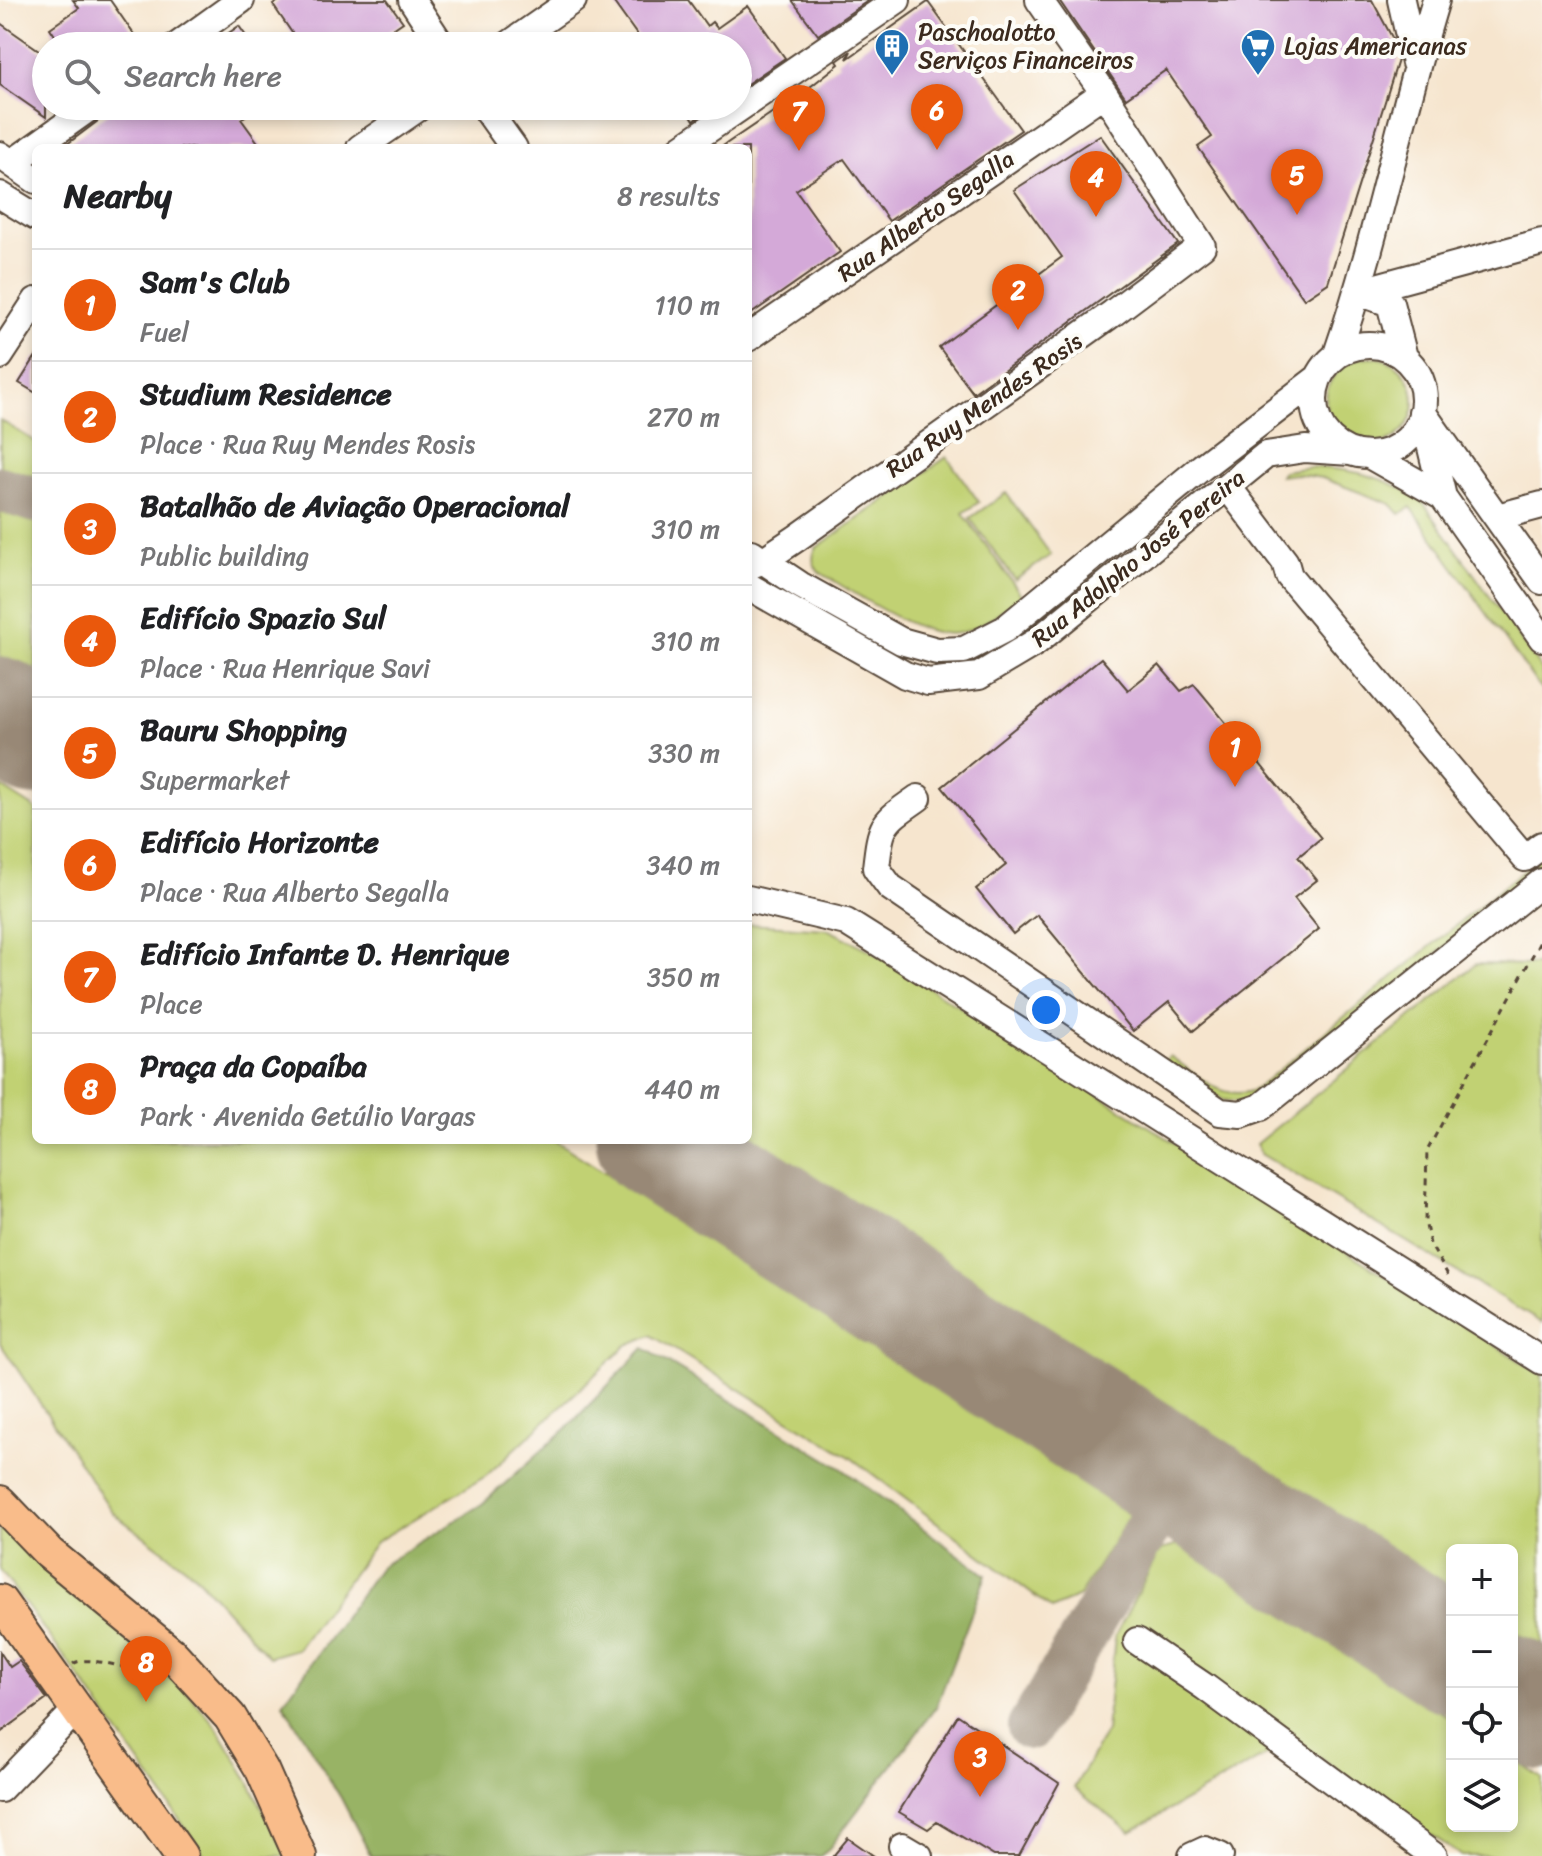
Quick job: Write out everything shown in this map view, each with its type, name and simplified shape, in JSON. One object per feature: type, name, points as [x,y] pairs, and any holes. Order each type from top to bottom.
[{"type":"main road","points":[[0,1502],[49,1553],[172,1654],[230,1717],[262,1770],[300,1856]]},
{"type":"main road","points":[[0,1601],[181,1856]]},
{"type":"street","points":[[196,32],[241,0]]},
{"type":"street","points":[[412,0],[433,32]]},
{"type":"street","points":[[527,32],[573,0]]},
{"type":"street","points":[[752,99],[897,0]]},
{"type":"street","points":[[1039,0],[1104,93]]},
{"type":"street","points":[[1401,0],[1416,67]]},
{"type":"street","points":[[1337,354],[1358,292],[1416,67],[1440,1]]},
{"type":"street","name":"Rua Ruy Mendes Rosis","points":[[753,559],[797,538],[1202,246],[1104,93]]},
{"type":"street","name":"Rua Alberto Segalla","points":[[752,335],[1104,93]]},
{"type":"street","points":[[32,177],[6,159],[69,120]]},
{"type":"street","points":[[366,144],[401,120]]},
{"type":"street","points":[[494,120],[511,144]]},
{"type":"street","points":[[687,144],[722,120]]},
{"type":"street","points":[[0,195],[32,215]]},
{"type":"street","points":[[1358,292],[1542,242]]},
{"type":"street","points":[[1358,292],[1390,303],[1404,357]]},
{"type":"street","points":[[0,356],[32,307]]},
{"type":"street","points":[[1360,454],[1388,452],[1404,442],[1417,428],[1424,395],[1421,381],[1404,357],[1388,348],[1371,344],[1337,354],[1318,378],[1313,396],[1315,414],[1322,431],[1335,444],[1443,497]]},
{"type":"street","name":"Rua Adolpho José Pereira","points":[[800,585],[901,641],[937,651],[964,650],[1005,629],[1202,467],[1318,378]]},
{"type":"street","points":[[1422,412],[1443,497],[1542,638]]},
{"type":"street","points":[[1422,412],[1542,581]]},
{"type":"street","name":"Rua Adolpho José Pereira","points":[[752,588],[905,675],[928,682],[979,676],[1036,642],[1266,455],[1305,449],[1360,454]]},
{"type":"street","points":[[1202,467],[1224,491],[1275,569],[1289,576],[1525,858],[1542,845]]},
{"type":"street","points":[[1497,517],[1542,505]]},
{"type":"street","points":[[797,538],[800,585]]},
{"type":"street","points":[[753,559],[800,585]]},
{"type":"street","points":[[918,798],[887,819],[880,833],[876,868],[890,887],[1220,1112],[1241,1114],[1261,1107],[1542,882]]},
{"type":"street","points":[[752,900],[846,922],[1542,1361]]},
{"type":"street","points":[[1137,1641],[1205,1687],[1434,1856]]},
{"type":"street","points":[[0,1789],[77,1709]]},
{"type":"street","points":[[1192,1856],[1205,1850],[1220,1856]]},
{"type":"path","points":[[1450,1278],[1430,1244],[1425,1221],[1427,1151],[1542,938]]},
{"type":"path","points":[[56,1677],[77,1660],[88,1659],[137,1671],[153,1671],[172,1654]]},
{"type":"green space","points":[[1361,357],[1379,357],[1395,364],[1407,376],[1414,392],[1414,410],[1407,426],[1395,438],[1379,445],[1361,445],[1345,438],[1333,426],[1326,410],[1326,392],[1333,376],[1345,364]]},
{"type":"green space","points":[[0,420],[32,440],[32,491],[0,479]]},
{"type":"green space","points":[[947,457],[979,502],[963,513],[1022,596],[984,623],[958,633],[943,633],[906,622],[819,572],[813,558],[816,548]]},
{"type":"green space","points":[[1311,467],[1370,476],[1422,501],[1542,670],[1542,691],[1411,507],[1400,514],[1391,504],[1322,478],[1296,474],[1280,476],[1283,471]]},
{"type":"green space","points":[[1006,493],[1051,555],[1015,580],[970,518]]},
{"type":"green space","points":[[0,505],[32,512],[32,679],[0,659]]},
{"type":"green space","points":[[0,786],[32,806],[32,1144],[560,1144],[1130,1507],[1128,1519],[1079,1596],[1052,1609],[850,1457],[651,1335],[627,1345],[486,1476],[376,1542],[297,1649],[269,1657],[193,1573],[113,1513],[0,1343]]},
{"type":"green space","points":[[1542,855],[1542,867],[1264,1095],[1248,1103],[1223,1100],[1165,1061],[1170,1056],[1221,1090],[1244,1093],[1256,1089]]},
{"type":"green space","points":[[752,924],[827,929],[868,949],[1542,1375],[1542,1649],[1518,1634],[1518,1544],[1446,1544],[1446,1588],[745,1144],[752,1144]]},
{"type":"green space","points":[[1476,964],[1542,965],[1542,1323],[1261,1154],[1256,1144]]},
{"type":"green space","points":[[644,1348],[841,1468],[986,1575],[936,1707],[827,1851],[820,1856],[371,1856],[341,1798],[283,1703],[380,1567],[482,1504],[566,1429]]},
{"type":"green space","points":[[0,1522],[175,1678],[216,1726],[287,1856],[205,1856],[0,1570]]},
{"type":"green space","points":[[1183,1544],[1446,1715],[1446,1832],[1518,1832],[1518,1762],[1542,1778],[1542,1856],[1462,1856],[1315,1754],[1268,1754],[1130,1832],[1074,1788],[1106,1731],[1115,1636],[1160,1550]]},
{"type":"building","points":[[73,0],[110,0],[132,32],[53,32],[50,28],[79,8]]},
{"type":"building","points":[[280,0],[387,0],[403,22],[388,32],[291,32],[273,5]]},
{"type":"building","points":[[612,0],[688,0],[707,26],[712,22],[717,28],[748,6],[785,58],[752,80],[752,32],[635,32]]},
{"type":"building","points":[[792,0],[869,0],[818,35]]},
{"type":"building","points":[[1059,0],[1372,0],[1394,41],[1398,60],[1328,283],[1304,299],[1198,147],[1212,137],[1166,70],[1126,98]]},
{"type":"building","points":[[928,2],[1021,130],[889,221],[844,159],[796,190],[840,252],[752,313],[752,144],[726,144],[810,87],[851,51],[847,59]]},
{"type":"building","points":[[0,23],[32,45],[32,107],[0,85]]},
{"type":"building","points":[[99,120],[242,120],[259,144],[67,144]]},
{"type":"building","points":[[1100,135],[1178,244],[973,393],[939,347],[1062,257],[1014,190]]},
{"type":"building","points":[[32,362],[32,391],[19,383]]},
{"type":"building","points":[[1101,658],[1128,690],[1159,665],[1181,691],[1194,684],[1321,838],[1298,857],[1317,880],[1294,898],[1319,929],[1193,1031],[1169,1002],[1133,1031],[1037,915],[1013,934],[976,889],[1006,865],[942,787]]},
{"type":"building","points":[[0,1652],[10,1667],[19,1661],[47,1699],[0,1733]]},
{"type":"building","points":[[958,1715],[1059,1783],[1019,1856],[994,1856],[937,1822],[928,1829],[899,1812]]},
{"type":"building","points":[[848,1838],[874,1856],[833,1856]]},
{"type":"taxiway","points":[[0,489],[32,499]]},
{"type":"taxiway","points":[[1137,1453],[1152,1521],[1222,1508]]},
{"type":"taxiway","points":[[1030,1727],[1152,1521]]},
{"type":"runway","points":[[0,715],[32,735]]},
{"type":"runway","points":[[660,1144],[1446,1651]]},
{"type":"runway","points":[[1518,1697],[1542,1712]]},
{"type":"place","name":"Paschoalotto Serviços Financeiros","points":[[892,77]]},
{"type":"place","name":"Lojas Americanas","points":[[1258,77]]},
{"type":"place","name":"Edifício Horizonte","points":[[937,150]]},
{"type":"place","name":"Edifício Infante D. Henrique","points":[[799,151]]},
{"type":"place","name":"Bauru Shopping","points":[[1297,215]]},
{"type":"place","name":"Edifício Spazio Sul","points":[[1096,217]]},
{"type":"place","name":"Studium Residence","points":[[1018,330]]},
{"type":"place","name":"Sam's Club","points":[[1235,787]]},
{"type":"place","name":"Praça da Copaíba","points":[[146,1702]]},
{"type":"place","name":"Batalhão de Aviação Operacional","points":[[980,1797]]}]
